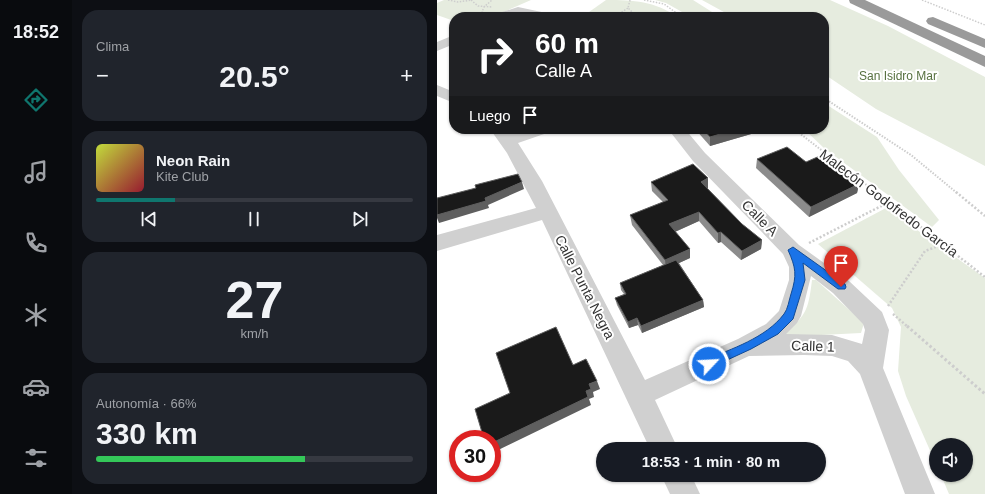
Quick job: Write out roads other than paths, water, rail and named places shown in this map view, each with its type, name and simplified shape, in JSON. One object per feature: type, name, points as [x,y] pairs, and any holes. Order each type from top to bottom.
[{"type":"highway","points":[[855,0],[985,62]]},
{"type":"highway","points":[[875,0],[985,49]]},
{"type":"highway","points":[[921,15],[985,44]]},
{"type":"street","points":[[437,47],[449,41]]},
{"type":"street","points":[[437,90],[449,96]]},
{"type":"street","name":"Calle A","points":[[680,134],[699,157],[799,247],[874,319],[877,330],[870,368]]},
{"type":"street","name":"Calle Punta Negra","points":[[504,135],[547,212],[639,395],[661,442]]},
{"type":"street","points":[[437,243],[547,212]]},
{"type":"street","name":"Calle 1","points":[[639,395],[747,346],[774,331],[789,316],[800,280],[799,247]]},
{"type":"street","name":"Calle 1","points":[[747,346],[811,345],[842,347],[857,352],[870,368]]},
{"type":"street","points":[[870,368],[920,494]]},
{"type":"street","points":[[679,482],[685,494]]},
{"type":"park label","name":"San Isidro Mar","points":[[898,76]]}]
